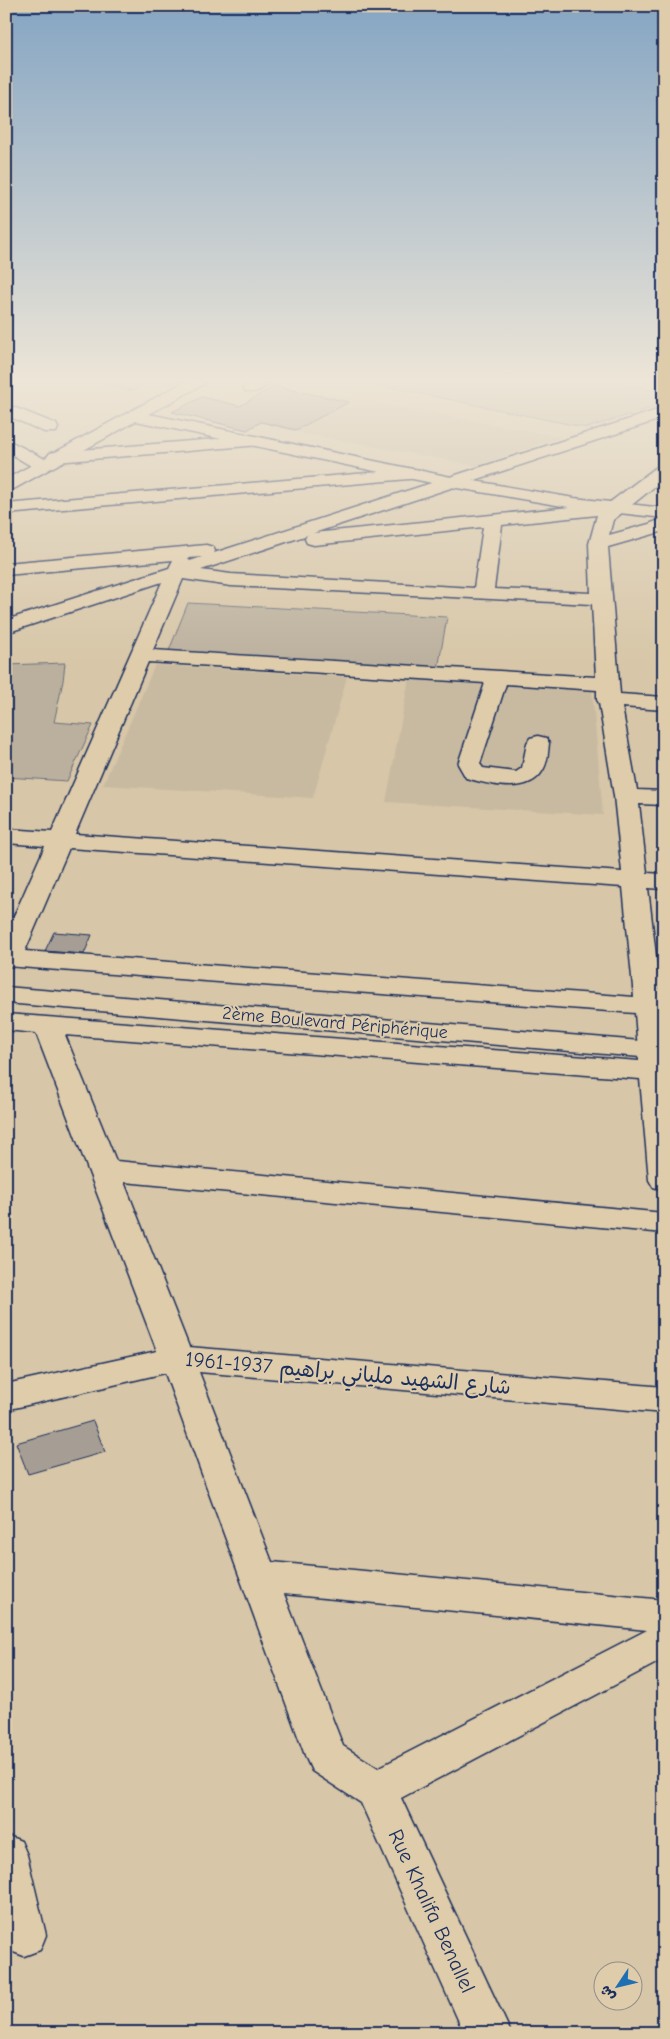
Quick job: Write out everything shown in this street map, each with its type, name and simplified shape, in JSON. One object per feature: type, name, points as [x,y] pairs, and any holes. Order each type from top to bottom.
[{"type":"street","points":[[6,486],[23,476]]},
{"type":"street","points":[[6,509],[389,476]]},
{"type":"street","points":[[424,476],[614,508],[664,513]]},
{"type":"street","points":[[6,627],[180,563],[265,543],[469,476]]},
{"type":"street","points":[[656,476],[614,508],[604,518],[598,544],[608,692],[626,796],[634,880],[656,1006],[664,1180]]},
{"type":"street","points":[[265,543],[493,522],[664,503]]},
{"type":"street","points":[[483,594],[493,522]]},
{"type":"street","points":[[598,544],[647,530],[664,523]]},
{"type":"street","points":[[180,563],[7,966],[656,1006]]},
{"type":"street","points":[[6,569],[180,563],[231,580],[483,594],[603,598]]},
{"type":"street","points":[[139,655],[497,678],[608,692],[664,704]]},
{"type":"street","points":[[497,678],[469,764],[474,774],[489,778],[520,779],[529,774],[533,768],[538,743]]},
{"type":"street","points":[[626,796],[664,798]]},
{"type":"street","points":[[6,836],[664,882]]},
{"type":"street","name":"2ème Boulevard Périphérique","points":[[7,966],[658,1052]]},
{"type":"street","name":"2ème Boulevard Périphérique","points":[[6,995],[658,1052]]},
{"type":"street","points":[[6,1022],[658,1052]]},
{"type":"street","points":[[47,1025],[106,1170],[178,1358],[327,1758],[376,1790],[664,1640]]},
{"type":"street","points":[[106,1170],[664,1223]]},
{"type":"street","name":"شارع الشهيد ملياني براهيم 1937-1961","points":[[6,1397],[178,1358],[664,1400]]},
{"type":"street","points":[[258,1576],[664,1616]]},
{"type":"street","name":"Rue Khalifa Benallel","points":[[376,1790],[488,2033]]},
{"type":"street","points":[[6,1855],[24,1934]]},
{"type":"shaded area","points":[[188,603],[447,617],[438,669],[168,653]]},
{"type":"shaded area","points":[[65,663],[54,722],[93,725],[67,781],[6,777],[6,665]]},
{"type":"shaded area","points":[[155,665],[347,677],[313,798],[103,785]]},
{"type":"shaded area","points":[[409,679],[592,690],[603,815],[386,802]]},
{"type":"building","points":[[54,932],[92,935],[84,954],[45,951]]},
{"type":"building","points":[[93,1421],[105,1452],[28,1474],[16,1443]]}]
